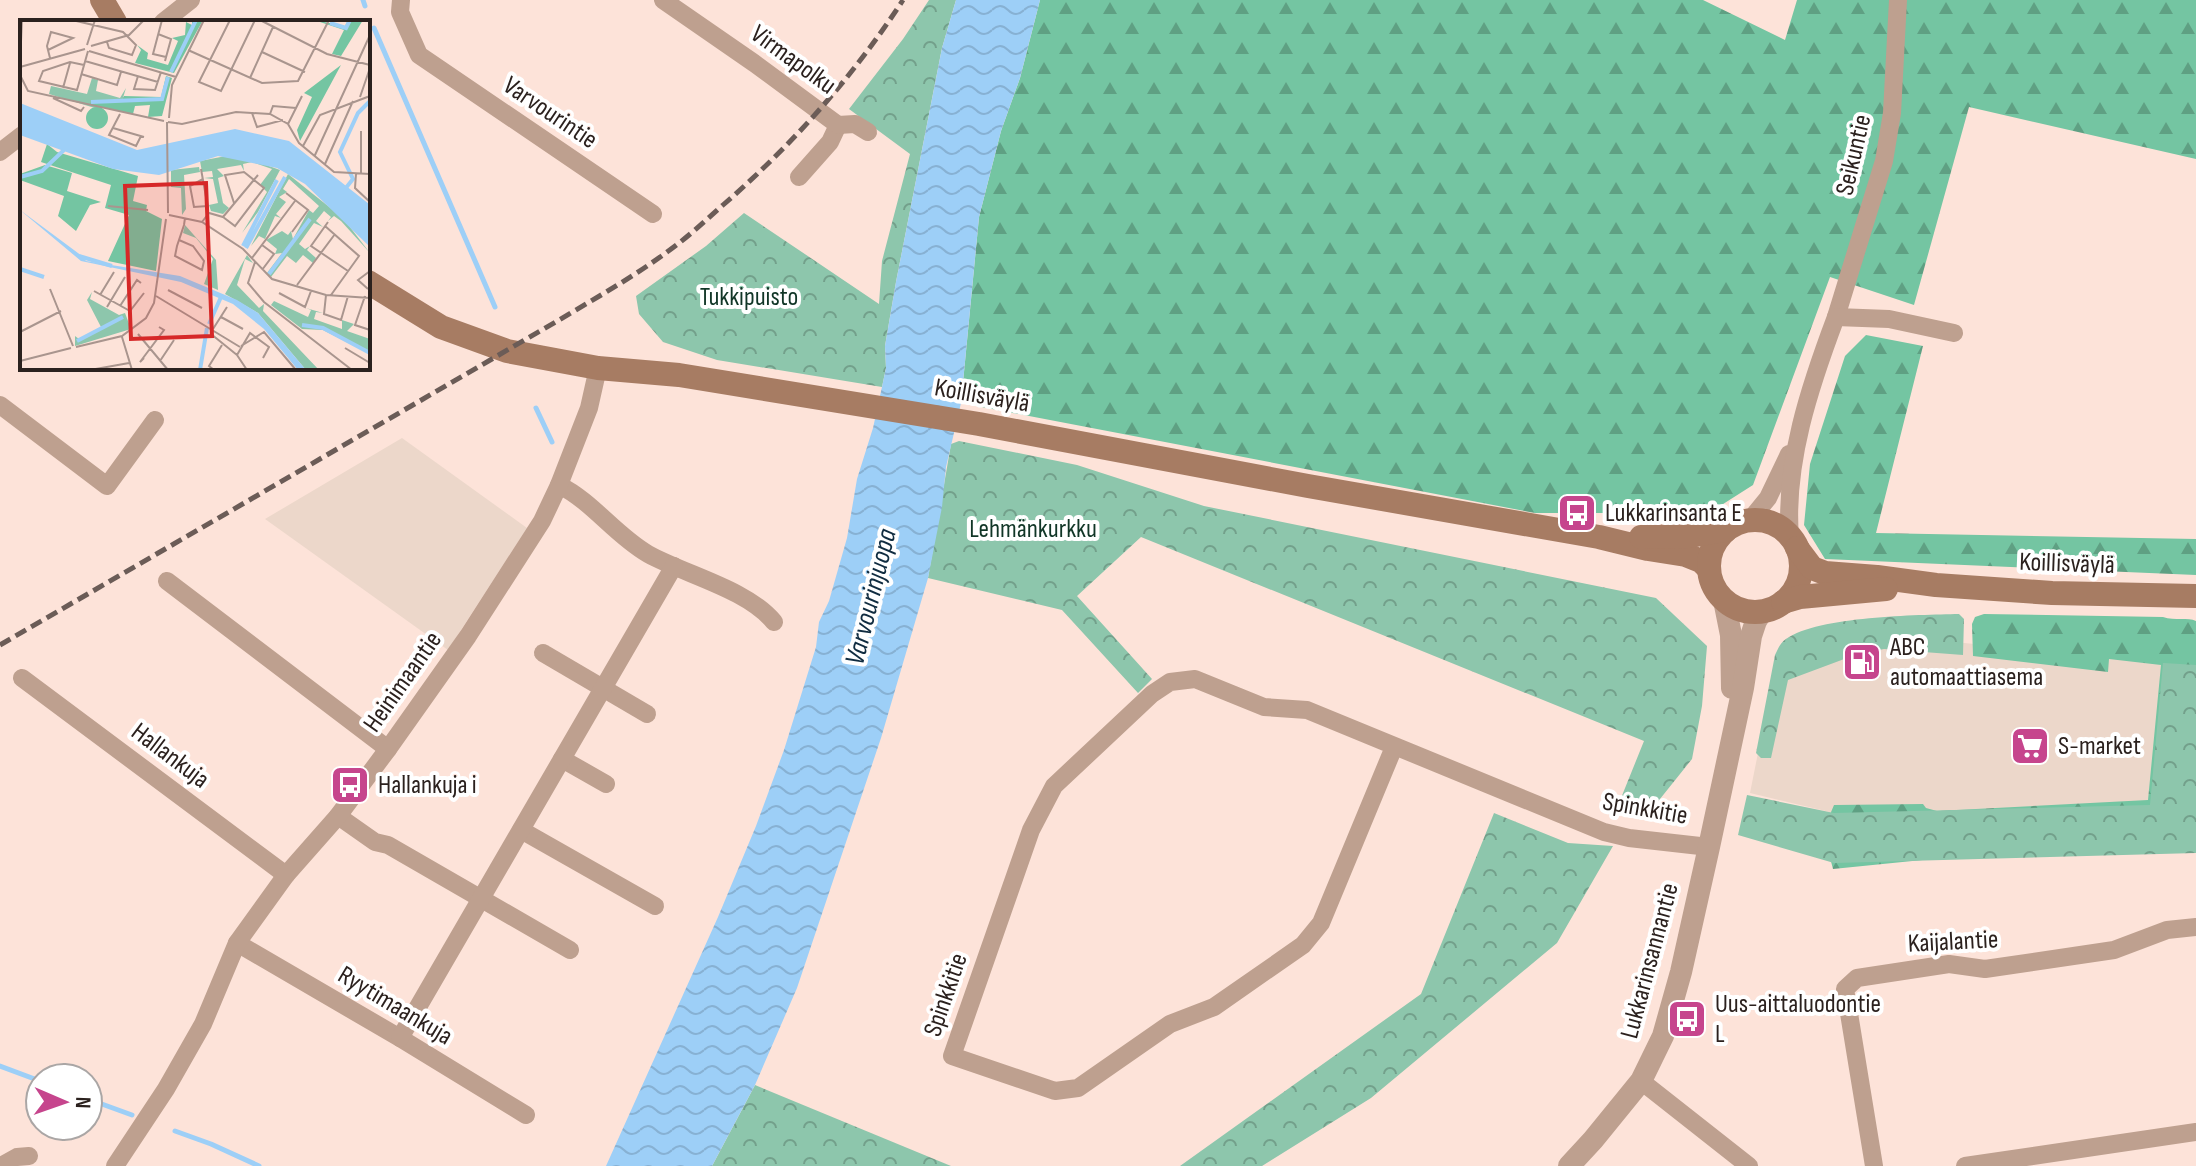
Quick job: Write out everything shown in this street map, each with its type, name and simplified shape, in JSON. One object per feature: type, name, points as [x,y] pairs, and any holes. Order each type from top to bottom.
[{"type":"main road","points":[[102,0],[114,20]]},
{"type":"main road","name":"Koillisväylä","points":[[370,283],[441,327],[507,351],[598,368],[679,375],[979,424],[1599,537],[1686,555],[1701,561],[1709,569]]},
{"type":"main road","points":[[1750,520],[1776,525],[1794,543],[1800,560],[1798,579],[1790,595],[1772,607],[1741,610],[1724,600],[1715,589],[1709,569],[1713,547],[1726,530],[1750,520]]},
{"type":"main road","name":"Koillisväylä","points":[[1599,537],[1690,536],[1726,530]]},
{"type":"main road","name":"Koillisväylä","points":[[1794,543],[1812,568],[1825,573],[2052,593],[2196,596]]},
{"type":"main road","name":"Koillisväylä","points":[[1772,607],[1800,597],[1936,585]]},
{"type":"street","points":[[166,20],[191,0]]},
{"type":"street","name":"Varvourintie","points":[[401,0],[400,12],[419,55],[653,214]]},
{"type":"street","name":"Virmapolku","points":[[663,0],[838,125],[830,142],[799,177]]},
{"type":"street","name":"Seikuntie","points":[[1794,543],[1788,513],[1802,426],[1884,161],[1892,113],[1898,0]]},
{"type":"street","points":[[838,125],[855,124],[868,132]]},
{"type":"street","points":[[0,152],[20,137]]},
{"type":"street","points":[[1836,317],[1889,319],[1954,333]]},
{"type":"street","name":"Heinimaantie","points":[[115,1166],[166,1089],[203,1024],[237,943],[286,875],[338,816],[388,749],[468,636],[542,521],[589,408],[598,368]]},
{"type":"street","points":[[0,405],[107,486],[155,420]]},
{"type":"street","name":"Seikuntie","points":[[1750,520],[1768,498],[1802,426]]},
{"type":"street","points":[[559,485],[574,493],[623,537],[647,553],[756,604],[774,622]]},
{"type":"street","points":[[400,1038],[674,566]]},
{"type":"street","points":[[167,581],[388,749]]},
{"type":"street","name":"Lukkarinsannantie","points":[[1724,600],[1731,635],[1730,745]]},
{"type":"street","name":"Lukkarinsannantie","points":[[1569,1166],[1641,1081],[1663,1036],[1709,847],[1751,636],[1756,621],[1772,607]]},
{"type":"street","points":[[543,653],[647,714]]},
{"type":"street","name":"Hallankuja","points":[[22,678],[286,875]]},
{"type":"street","name":"Spinkkitie","points":[[1394,747],[1321,923],[1291,954],[1214,1007],[1170,1024],[1078,1088],[1055,1091],[952,1056],[1031,830],[1054,786],[1152,694],[1170,682],[1195,679],[1264,707],[1307,710],[1604,832],[1629,838],[1709,847]]},
{"type":"street","points":[[562,759],[606,784]]},
{"type":"street","points":[[338,816],[375,842],[388,845],[570,950]]},
{"type":"street","points":[[521,830],[655,906]]},
{"type":"street","name":"Kaijalantie","points":[[1874,1166],[1845,989],[1857,978],[1949,964],[1985,969],[2114,950],[2167,930],[2196,927]]},
{"type":"street","name":"Ryytimaankuja","points":[[237,943],[526,1115]]},
{"type":"street","points":[[1641,1081],[1749,1166]]},
{"type":"street","points":[[1965,1166],[2196,1132]]},
{"type":"street","points":[[1,1166],[17,1157],[29,1156]]},
{"type":"shaded area","points":[[402,438],[527,528],[448,650],[265,519]]},
{"type":"shaded area","points":[[1865,633],[2163,663],[2150,805],[1834,813],[1750,793],[1775,668]]},
{"type":"green space","name":"Tukkipuisto","points":[[929,0],[956,0],[942,48],[896,282],[885,346],[886,368],[882,387],[717,360],[663,342],[639,314],[636,296],[706,246],[744,213],[879,304],[882,261],[910,154],[849,109]]},
{"type":"green space","points":[[1040,0],[1703,0],[1785,40],[1797,0],[2196,0],[2196,159],[1969,107],[1914,305],[1830,277],[1753,485],[1709,513],[1535,513],[961,403],[979,217]]},
{"type":"green space","points":[[1866,335],[1923,346],[1876,533],[2196,539],[2196,575],[1825,559],[1804,525],[1810,464],[1845,356]]},
{"type":"green space","name":"Lehmänkurkku","points":[[959,441],[1077,465],[1204,506],[1656,598],[1707,646],[1702,706],[1692,759],[1652,809],[1617,808],[1644,741],[1141,537],[1077,596],[1152,679],[1138,693],[1062,610],[928,578],[951,444]]},
{"type":"green space","points":[[1959,614],[1964,619],[1963,655],[1884,649],[1855,655],[1788,680],[1771,758],[1761,758],[1756,753],[1775,655],[1786,639],[1801,631],[1844,621]]},
{"type":"green space","points":[[1984,614],[2163,617],[2196,621],[2196,828],[2160,836],[1833,869],[1823,831],[1834,805],[1923,804],[1937,811],[2148,800],[2161,665],[2109,659],[2108,672],[1973,656],[1972,624],[1975,617]]},
{"type":"green space","points":[[2163,663],[2196,665],[2196,853],[1834,863],[1738,835],[1747,795],[1834,813],[2150,805]]},
{"type":"green space","points":[[1494,813],[1568,843],[1613,846],[1557,943],[1371,1098],[1262,1166],[1180,1166],[1421,994]]},
{"type":"green space","points":[[755,1085],[951,1166],[712,1166]]},
{"type":"water","name":"Varvourinjuopa","points":[[956,0],[1040,0],[979,217],[961,403],[946,467],[942,507],[928,578],[881,738],[797,988],[755,1085],[712,1166],[606,1166],[756,826],[816,647],[819,622],[829,601],[847,538],[857,479],[882,387],[886,368],[885,346],[896,282],[942,48]]},
{"type":"waterway","points":[[363,0],[365,6]]},
{"type":"waterway","points":[[374,28],[495,307]]},
{"type":"waterway","points":[[536,408],[552,442]]},
{"type":"waterway","points":[[0,1066],[24,1075]]},
{"type":"waterway","points":[[104,1105],[132,1115]]},
{"type":"waterway","points":[[175,1131],[259,1166]]},
{"type":"railway","points":[[0,645],[559,320],[667,252],[748,182],[797,134],[842,83],[903,0]]},
{"type":"place","name":"Lukkarinsanta E","points":[[1577,513]]},
{"type":"place","name":"ABC automaattiasema","points":[[1862,662]]},
{"type":"place","name":"S-market","points":[[2030,746]]},
{"type":"place","name":"Hallankuja i","points":[[350,785]]},
{"type":"place","name":"Uus-aittaluodontie L","points":[[1687,1019]]}]
